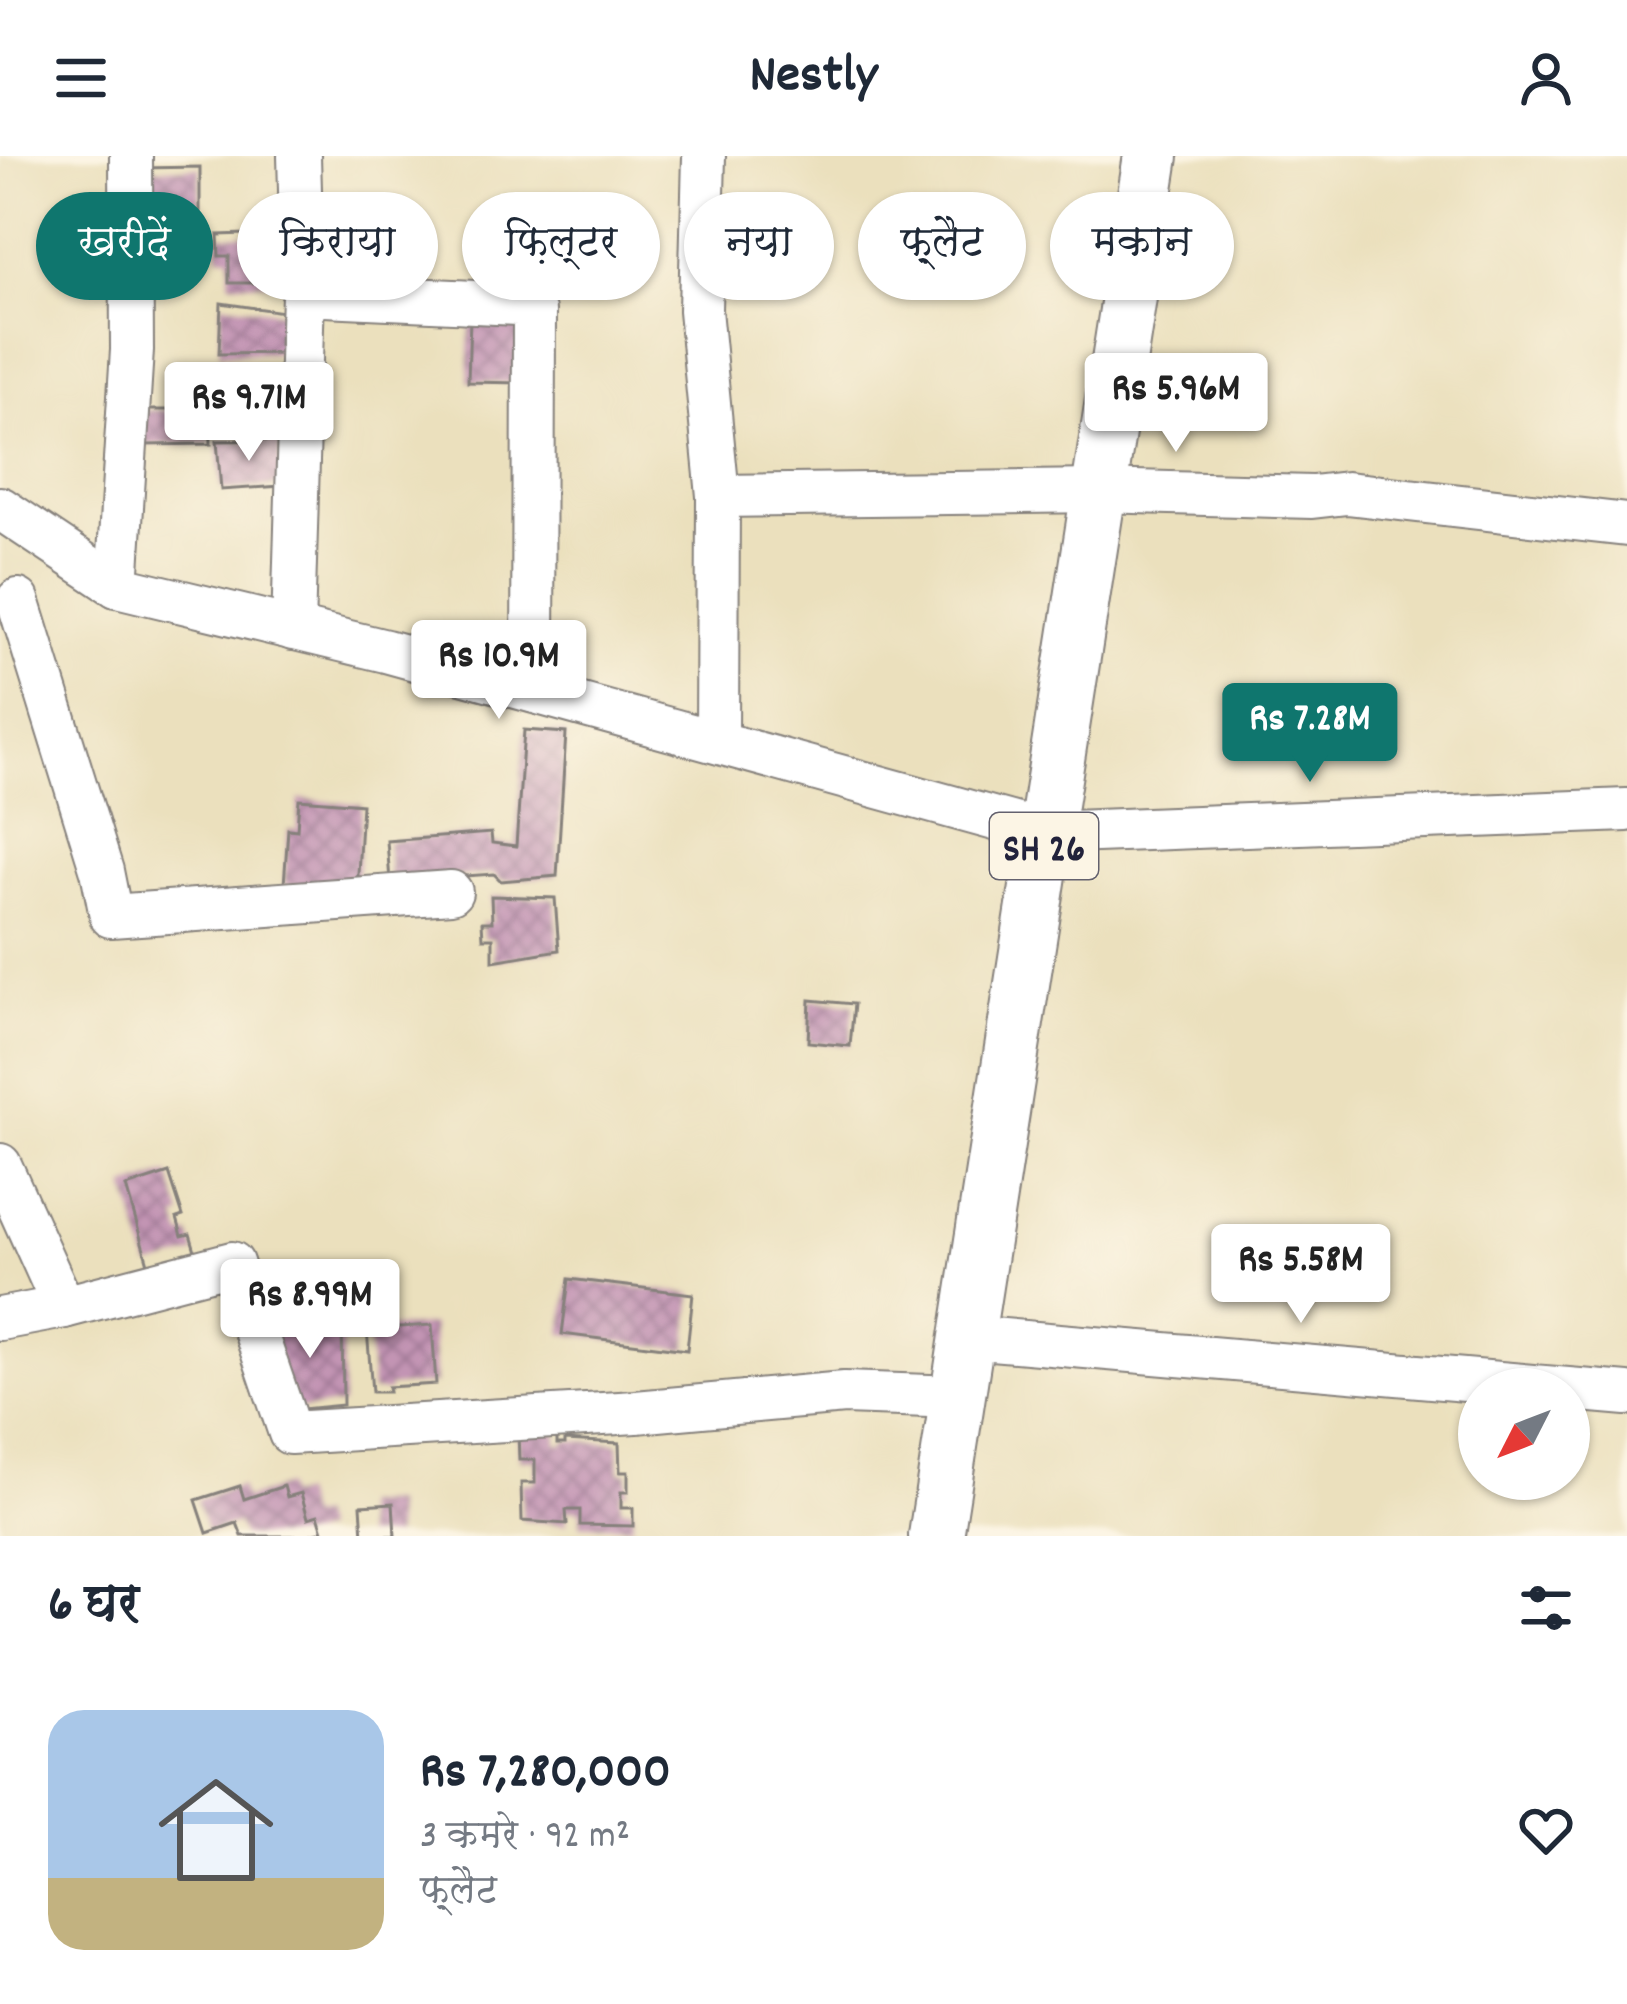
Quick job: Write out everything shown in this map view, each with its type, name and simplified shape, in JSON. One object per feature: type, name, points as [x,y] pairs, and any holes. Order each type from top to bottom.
[{"type":"main road","name":"SH 26","points":[[936,1536],[1099,491],[1143,157]]},
{"type":"street","points":[[104,577],[132,350],[131,156]]},
{"type":"street","points":[[299,156],[300,192]]},
{"type":"street","points":[[704,156],[700,310],[718,496],[717,741]]},
{"type":"street","points":[[293,628],[303,300]]},
{"type":"street","points":[[438,300],[518,304],[534,310],[532,691]]},
{"type":"street","points":[[718,496],[1099,491],[1392,496],[1627,525]]},
{"type":"street","points":[[0,508],[104,577],[1046,833],[1627,810]]},
{"type":"street","points":[[104,577],[9,604],[102,871],[111,916],[452,892]]},
{"type":"street","points":[[0,1165],[64,1307]]},
{"type":"street","points":[[0,1318],[64,1307],[232,1262],[290,1433],[635,1412],[844,1393],[958,1397]]},
{"type":"street","points":[[968,1336],[1627,1394]]},
{"type":"building","points":[[200,167],[200,192],[140,192],[140,168]]},
{"type":"building","points":[[237,234],[237,283],[229,283],[229,256],[219,256],[218,235]]},
{"type":"building","points":[[221,303],[283,312],[283,353],[219,354]]},
{"type":"building","points":[[470,318],[524,320],[523,383],[468,382]]},
{"type":"building","points":[[282,374],[283,416],[224,417],[223,375]]},
{"type":"building","points":[[141,410],[210,410],[211,444],[142,445]]},
{"type":"building","points":[[280,440],[281,486],[221,490],[217,441]]},
{"type":"building","points":[[524,730],[566,733],[557,876],[501,881],[494,874],[390,881],[387,841],[491,833],[492,843],[516,846]]},
{"type":"building","points":[[299,799],[362,804],[357,891],[284,885],[288,829],[297,830]]},
{"type":"building","points":[[491,896],[555,898],[559,950],[493,961],[493,938],[483,938],[482,922],[492,922]]},
{"type":"building","points":[[810,1000],[854,1004],[850,1046],[808,1042]]},
{"type":"building","points":[[169,1173],[183,1216],[177,1218],[182,1236],[190,1234],[196,1254],[149,1267],[126,1187]]},
{"type":"building","points":[[569,1279],[693,1294],[687,1350],[562,1334]]},
{"type":"building","points":[[342,1316],[343,1405],[292,1410],[264,1324]]},
{"type":"building","points":[[432,1325],[436,1384],[372,1392],[367,1329]]},
{"type":"building","points":[[518,1432],[557,1432],[557,1444],[565,1440],[619,1443],[620,1472],[628,1472],[628,1492],[621,1492],[621,1508],[633,1508],[633,1526],[580,1525],[580,1510],[566,1510],[567,1524],[522,1521],[521,1483],[535,1483],[535,1460],[519,1460]]},
{"type":"building","points":[[240,1486],[244,1499],[284,1486],[287,1497],[301,1493],[308,1518],[318,1515],[323,1531],[305,1536],[242,1536],[237,1523],[207,1533],[196,1500]]},
{"type":"building","points":[[393,1503],[395,1536],[363,1536],[361,1505]]}]
